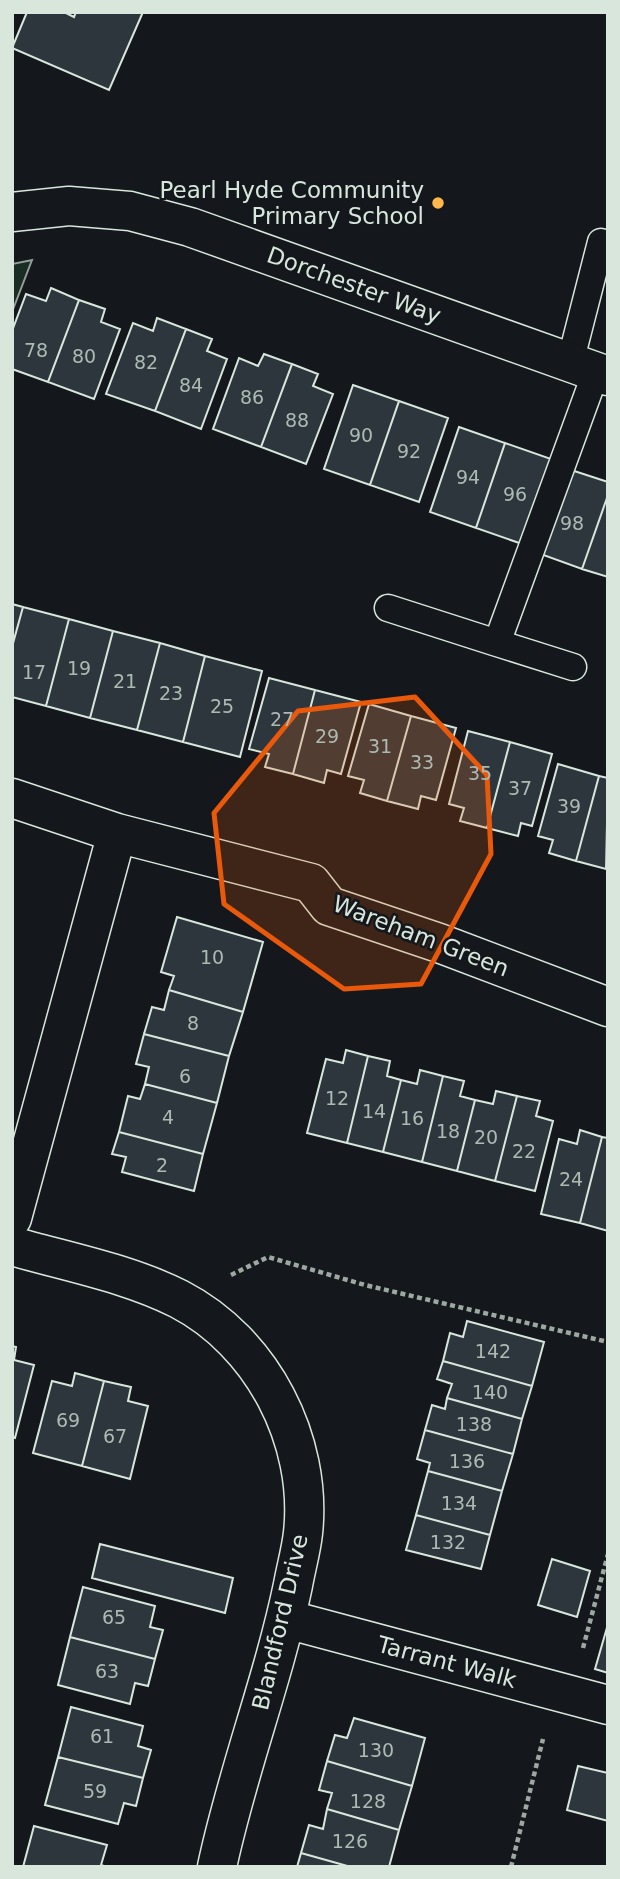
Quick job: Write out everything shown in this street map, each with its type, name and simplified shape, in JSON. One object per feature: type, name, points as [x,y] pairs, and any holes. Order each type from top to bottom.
[{"type":"street","name":"Dorchester Way","points":[[12,212],[69,206],[130,211],[190,227],[591,371]]},
{"type":"street","name":"Wareham Green","points":[[12,798],[117,833],[311,883],[329,906],[439,943],[608,1007]]},
{"type":"street","points":[[12,1218],[117,833]]},
{"type":"street","name":"Blandford Drive","points":[[12,1246],[143,1283],[181,1300],[214,1322],[242,1348],[266,1378],[286,1421],[302,1480],[303,1535],[286,1619],[217,1867]]},
{"type":"street","name":"Tarrant Walk","points":[[286,1619],[608,1705]]},
{"type":"lane","points":[[497,643],[591,371],[601,243]]},
{"type":"lane","points":[[388,608],[573,667]]},
{"type":"path","points":[[181,1300],[268,1257],[365,1285],[608,1342]]},
{"type":"path","points":[[511,1867],[546,1727],[581,1656],[608,1554]]},
{"type":"highlighted area","points":[[415,697],[487,775],[491,854],[421,984],[344,989],[224,904],[214,813],[298,711]]},
{"type":"green space","points":[[32,260],[12,312],[12,264]]},
{"type":"building","points":[[27,12],[64,12],[74,17],[76,12],[143,12],[109,90],[12,48]]},
{"type":"building","points":[[51,288],[79,300],[48,382],[12,369],[12,331],[26,294],[46,301]]},
{"type":"building","points":[[79,300],[105,309],[101,322],[120,329],[94,399],[48,382]]},
{"type":"building","points":[[157,318],[186,329],[155,411],[106,394],[133,323],[153,331]]},
{"type":"building","points":[[186,329],[212,339],[207,351],[227,359],[201,429],[155,411]]},
{"type":"building","points":[[264,354],[292,364],[261,447],[213,429],[239,358],[258,366]]},
{"type":"building","points":[[292,364],[318,374],[313,386],[333,394],[306,464],[261,447]]},
{"type":"building","points":[[353,385],[399,401],[370,485],[324,469]]},
{"type":"building","points":[[399,401],[448,418],[419,502],[370,485]]},
{"type":"building","points":[[459,427],[505,443],[476,528],[430,512]]},
{"type":"building","points":[[505,443],[554,460],[525,545],[476,528]]},
{"type":"building","points":[[565,468],[608,482],[608,495],[582,569],[535,552]]},
{"type":"building","points":[[608,495],[608,577],[582,569]]},
{"type":"building","points":[[12,604],[23,607],[12,647]]},
{"type":"building","points":[[23,607],[69,619],[46,706],[12,697],[12,647]]},
{"type":"building","points":[[69,619],[113,631],[90,718],[46,706]]},
{"type":"building","points":[[113,631],[160,643],[137,730],[90,718]]},
{"type":"building","points":[[160,643],[205,656],[183,742],[137,730]]},
{"type":"building","points":[[205,656],[262,671],[240,757],[183,742]]},
{"type":"building","points":[[269,678],[315,690],[293,774],[265,767],[269,754],[249,749]]},
{"type":"building","points":[[315,690],[361,702],[341,774],[327,770],[324,783],[293,774]]},
{"type":"building","points":[[369,704],[411,716],[387,801],[360,793],[364,780],[348,776]]},
{"type":"building","points":[[411,716],[456,728],[436,800],[421,796],[418,809],[387,801]]},
{"type":"building","points":[[468,731],[510,742],[487,828],[460,821],[464,808],[449,804]]},
{"type":"building","points":[[510,742],[552,754],[532,826],[521,823],[518,836],[487,828]]},
{"type":"building","points":[[558,764],[599,776],[576,861],[549,853],[553,840],[538,836]]},
{"type":"building","points":[[599,776],[608,778],[606,869],[576,861]]},
{"type":"building","points":[[177,917],[263,942],[243,1012],[169,990],[174,976],[161,972]]},
{"type":"building","points":[[169,990],[243,1012],[229,1056],[144,1034],[152,1007],[164,1010]]},
{"type":"building","points":[[144,1034],[229,1056],[217,1103],[145,1084],[149,1067],[136,1064]]},
{"type":"building","points":[[346,1050],[368,1056],[347,1143],[307,1133],[326,1059],[343,1063]]},
{"type":"building","points":[[368,1056],[390,1061],[387,1076],[401,1080],[383,1152],[347,1143]]},
{"type":"building","points":[[420,1070],[443,1076],[422,1162],[383,1152],[401,1080],[417,1084]]},
{"type":"building","points":[[443,1076],[464,1081],[460,1096],[475,1100],[457,1171],[422,1162]]},
{"type":"building","points":[[145,1084],[217,1103],[203,1154],[119,1132],[128,1096],[140,1099]]},
{"type":"building","points":[[496,1091],[517,1096],[495,1181],[457,1171],[475,1100],[493,1104]]},
{"type":"building","points":[[517,1096],[540,1101],[536,1116],[553,1121],[535,1191],[495,1181]]},
{"type":"building","points":[[580,1130],[602,1137],[580,1223],[541,1214],[559,1139],[577,1144]]},
{"type":"building","points":[[119,1132],[203,1154],[194,1191],[122,1172],[126,1157],[112,1154]]},
{"type":"building","points":[[602,1137],[608,1138],[608,1231],[580,1223]]},
{"type":"building","points":[[467,1321],[544,1342],[532,1386],[443,1361],[450,1333],[463,1337]]},
{"type":"building","points":[[12,1346],[16,1347],[14,1360],[34,1365],[15,1438],[12,1437]]},
{"type":"building","points":[[443,1361],[532,1386],[522,1419],[447,1398],[452,1384],[437,1379]]},
{"type":"building","points":[[75,1373],[104,1381],[82,1466],[33,1453],[52,1381],[72,1386]]},
{"type":"building","points":[[104,1381],[131,1387],[128,1401],[148,1406],[130,1479],[82,1466]]},
{"type":"building","points":[[447,1398],[522,1419],[513,1454],[425,1430],[432,1405],[445,1409]]},
{"type":"building","points":[[425,1430],[513,1454],[502,1491],[428,1471],[430,1463],[417,1459]]},
{"type":"building","points":[[428,1471],[502,1491],[490,1535],[416,1515]]},
{"type":"building","points":[[416,1515],[490,1535],[481,1569],[406,1550]]},
{"type":"building","points":[[100,1544],[233,1578],[225,1613],[92,1578]]},
{"type":"building","points":[[552,1559],[590,1571],[577,1617],[538,1605]]},
{"type":"building","points":[[83,1587],[155,1606],[150,1627],[163,1630],[155,1659],[70,1637]]},
{"type":"building","points":[[608,1624],[608,1673],[595,1669]]},
{"type":"building","points":[[70,1637],[155,1659],[148,1686],[135,1683],[130,1704],[58,1685]]},
{"type":"building","points":[[71,1707],[143,1726],[138,1746],[151,1750],[143,1778],[58,1757]]},
{"type":"building","points":[[354,1718],[425,1738],[412,1786],[327,1761],[335,1735],[347,1738]]},
{"type":"building","points":[[58,1757],[143,1778],[136,1806],[124,1803],[118,1824],[45,1805]]},
{"type":"building","points":[[327,1761],[412,1786],[399,1830],[327,1809],[332,1793],[319,1790]]},
{"type":"building","points":[[578,1766],[608,1773],[608,1821],[567,1810]]},
{"type":"building","points":[[327,1809],[399,1830],[389,1867],[351,1867],[301,1853],[309,1825],[323,1829]]},
{"type":"building","points":[[34,1826],[107,1845],[101,1865],[107,1867],[23,1867]]},
{"type":"building","points":[[301,1853],[351,1867],[297,1867]]},
{"type":"place","name":"Pearl Hyde Community Primary School","points":[[438,203]]}]
